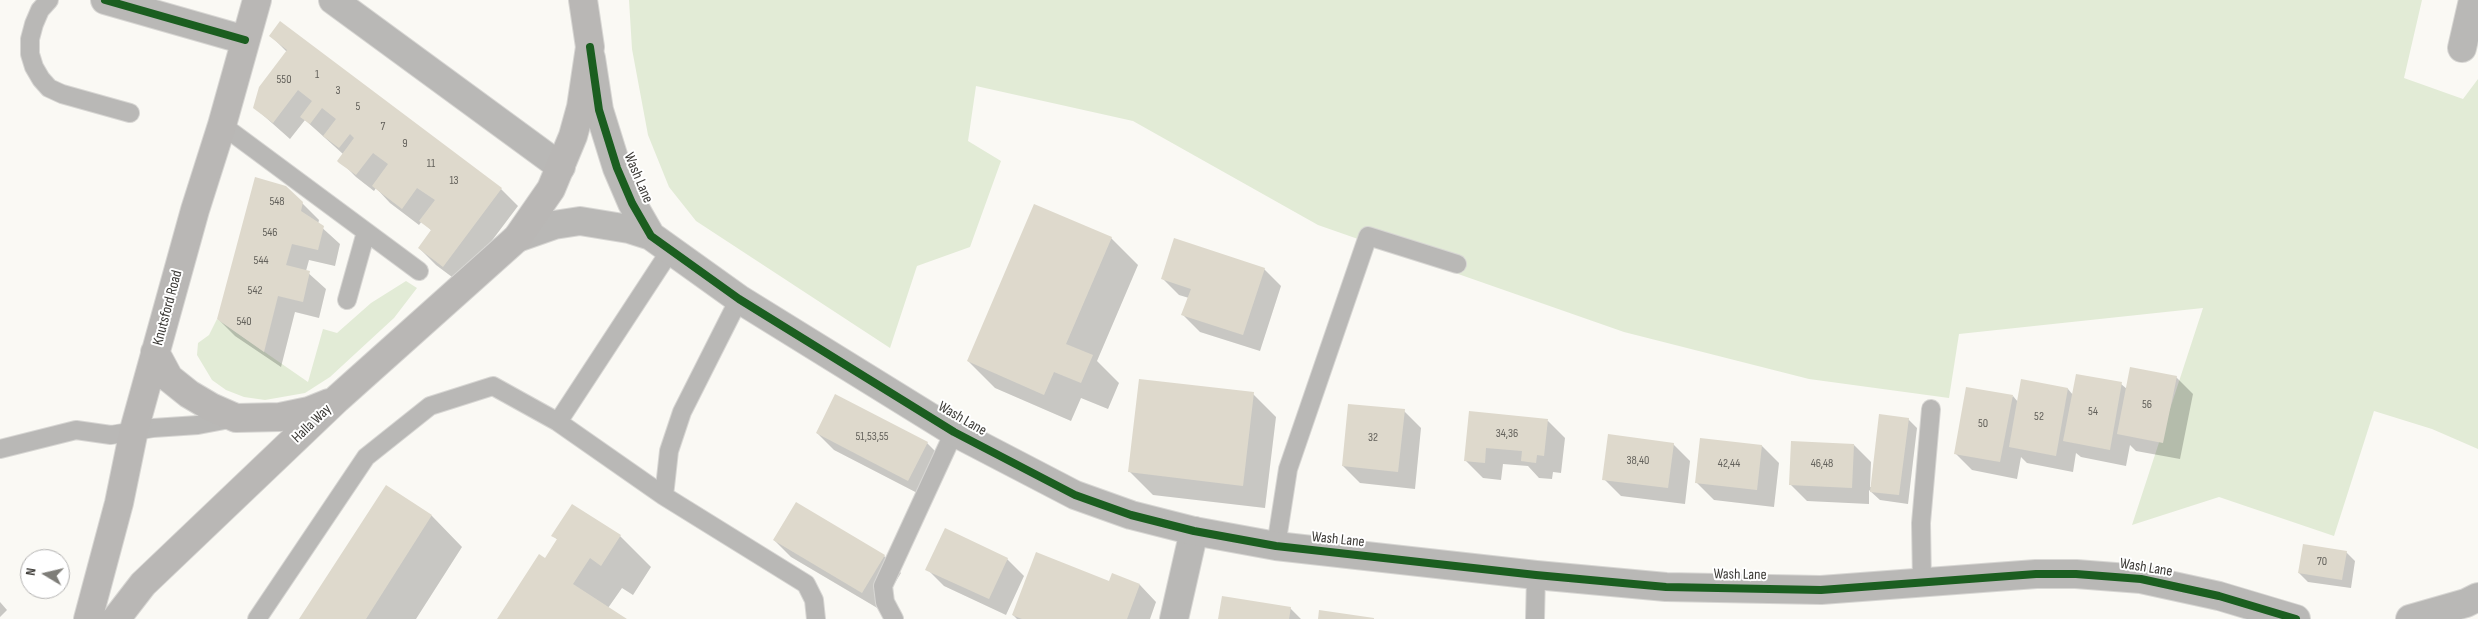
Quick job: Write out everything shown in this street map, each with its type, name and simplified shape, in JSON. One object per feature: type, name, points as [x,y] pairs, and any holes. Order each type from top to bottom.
[{"type":"highway","name":"Knutsford Road","points":[[88,619],[119,503],[134,430],[155,352],[257,0]]},
{"type":"highway","points":[[562,167],[574,136],[581,107],[590,46],[583,0]]},
{"type":"highway","name":"Halla Way","points":[[116,619],[143,584],[337,399],[517,238],[551,189],[562,167]]},
{"type":"highway","points":[[155,352],[169,378],[189,394],[236,418],[280,417],[309,411],[337,399]]},
{"type":"street","points":[[105,0],[245,40]]},
{"type":"street","points":[[333,0],[562,167]]},
{"type":"street","points":[[2462,48],[2473,0]]},
{"type":"street","name":"Wash Lane","points":[[590,46],[599,110],[615,159],[632,203],[660,244],[739,299],[954,432],[1075,495],[1131,515],[1194,531],[1276,546],[1536,575],[1666,587],[1812,590],[2036,574],[2076,574],[2141,579],[2219,596],[2296,619]]},
{"type":"street","name":"Halla Way","points":[[517,238],[554,225],[580,221],[629,229],[660,244]]},
{"type":"street","points":[[1174,619],[1194,531]]},
{"type":"street","points":[[2410,619],[2466,603],[2478,597]]},
{"type":"lane","points":[[49,0],[40,10],[30,39],[30,54],[34,68],[41,79],[49,88],[62,94],[130,113]]},
{"type":"lane","points":[[222,125],[420,271]]},
{"type":"lane","points":[[347,300],[366,232]]},
{"type":"lane","points":[[1276,546],[1288,470],[1368,236],[1457,264]]},
{"type":"lane","points":[[558,422],[660,244]]},
{"type":"lane","points":[[664,496],[669,451],[682,412],[739,299]]},
{"type":"lane","points":[[257,619],[366,457],[430,406],[493,386],[558,422],[664,496],[806,584],[814,600],[816,619]]},
{"type":"lane","points":[[1922,582],[1921,524],[1931,409]]},
{"type":"lane","points":[[0,449],[76,430],[111,435],[134,430],[198,426],[236,418]]},
{"type":"lane","points":[[894,619],[885,602],[883,586],[954,432]]},
{"type":"lane","points":[[1535,619],[1536,575]]},
{"type":"green space","points":[[629,0],[2422,0],[2404,78],[2463,99],[2478,79],[2478,449],[2432,429],[2374,411],[2334,536],[2219,497],[2132,525],[2203,308],[1959,334],[1949,398],[1809,379],[1624,332],[1318,225],[1133,121],[976,86],[968,141],[1001,161],[970,247],[917,266],[890,348],[696,221],[669,187],[648,135],[632,49]]},
{"type":"green space","points":[[406,281],[417,288],[394,318],[330,377],[305,393],[265,400],[244,397],[226,390],[212,380],[197,355],[198,343],[209,335],[217,319],[308,382],[323,329],[337,333],[371,303]]},
{"type":"building","points":[[280,21],[502,188],[443,267],[418,248],[431,230],[419,221],[435,200],[417,188],[402,209],[372,186],[388,164],[373,153],[356,175],[339,163],[337,161],[354,138],[350,134],[339,148],[323,136],[336,119],[322,108],[310,124],[300,117],[312,101],[298,90],[273,123],[253,108],[259,87],[287,50],[269,36]]},
{"type":"building","points":[[255,177],[286,186],[303,202],[301,211],[324,226],[318,250],[292,244],[286,265],[310,271],[303,302],[278,296],[264,352],[217,319]]},
{"type":"building","points":[[1034,204],[1112,237],[1066,344],[1093,355],[1081,383],[1054,372],[1044,395],[967,361]]},
{"type":"building","points":[[1174,238],[1265,268],[1243,335],[1181,315],[1191,289],[1161,279]]},
{"type":"building","points":[[2130,367],[2177,376],[2163,443],[2117,434]]},
{"type":"building","points":[[2076,374],[2122,382],[2110,450],[2063,441]]},
{"type":"building","points":[[1139,379],[1254,392],[1243,486],[1128,472]]},
{"type":"building","points":[[2021,379],[2068,388],[2056,456],[2009,447]]},
{"type":"building","points":[[1966,387],[2013,395],[2000,462],[1954,454]]},
{"type":"building","points":[[835,394],[928,442],[908,481],[816,433]]},
{"type":"building","points":[[1348,404],[1405,409],[1398,472],[1342,466]]},
{"type":"building","points":[[1469,411],[1548,419],[1544,456],[1537,455],[1536,463],[1521,461],[1522,451],[1486,448],[1485,463],[1464,461]]},
{"type":"building","points":[[1879,414],[1909,418],[1899,495],[1870,492]]},
{"type":"building","points":[[1608,434],[1674,443],[1668,488],[1602,480]]},
{"type":"building","points":[[1700,438],[1762,445],[1757,490],[1695,483]]},
{"type":"building","points":[[1791,441],[1854,444],[1852,488],[1789,485]]},
{"type":"building","points":[[386,485],[432,515],[366,619],[299,619]]},
{"type":"building","points":[[796,502],[885,555],[862,593],[773,540]]},
{"type":"building","points":[[572,504],[621,535],[601,566],[590,558],[573,584],[627,619],[497,619],[539,554],[545,558],[557,539],[551,536]]},
{"type":"building","points":[[945,528],[1008,558],[989,599],[925,570]]},
{"type":"building","points":[[2303,544],[2347,551],[2342,580],[2298,573]]},
{"type":"building","points":[[1036,552],[1109,581],[1112,573],[1140,584],[1127,619],[1022,619],[1012,615]]},
{"type":"building","points":[[1222,596],[1291,607],[1289,619],[1218,619]]},
{"type":"building","points":[[1319,610],[1374,618],[1374,619],[1318,619]]},
{"type":"cycle path","points":[[105,0],[245,40]]},
{"type":"cycle path","points":[[590,47],[599,110],[617,168],[632,203],[651,236],[739,299],[954,432],[1075,495],[1131,515],[1194,531],[1276,546],[1536,575],[1666,587],[1821,590],[2036,574],[2076,574],[2141,579],[2219,596],[2296,619]]}]
